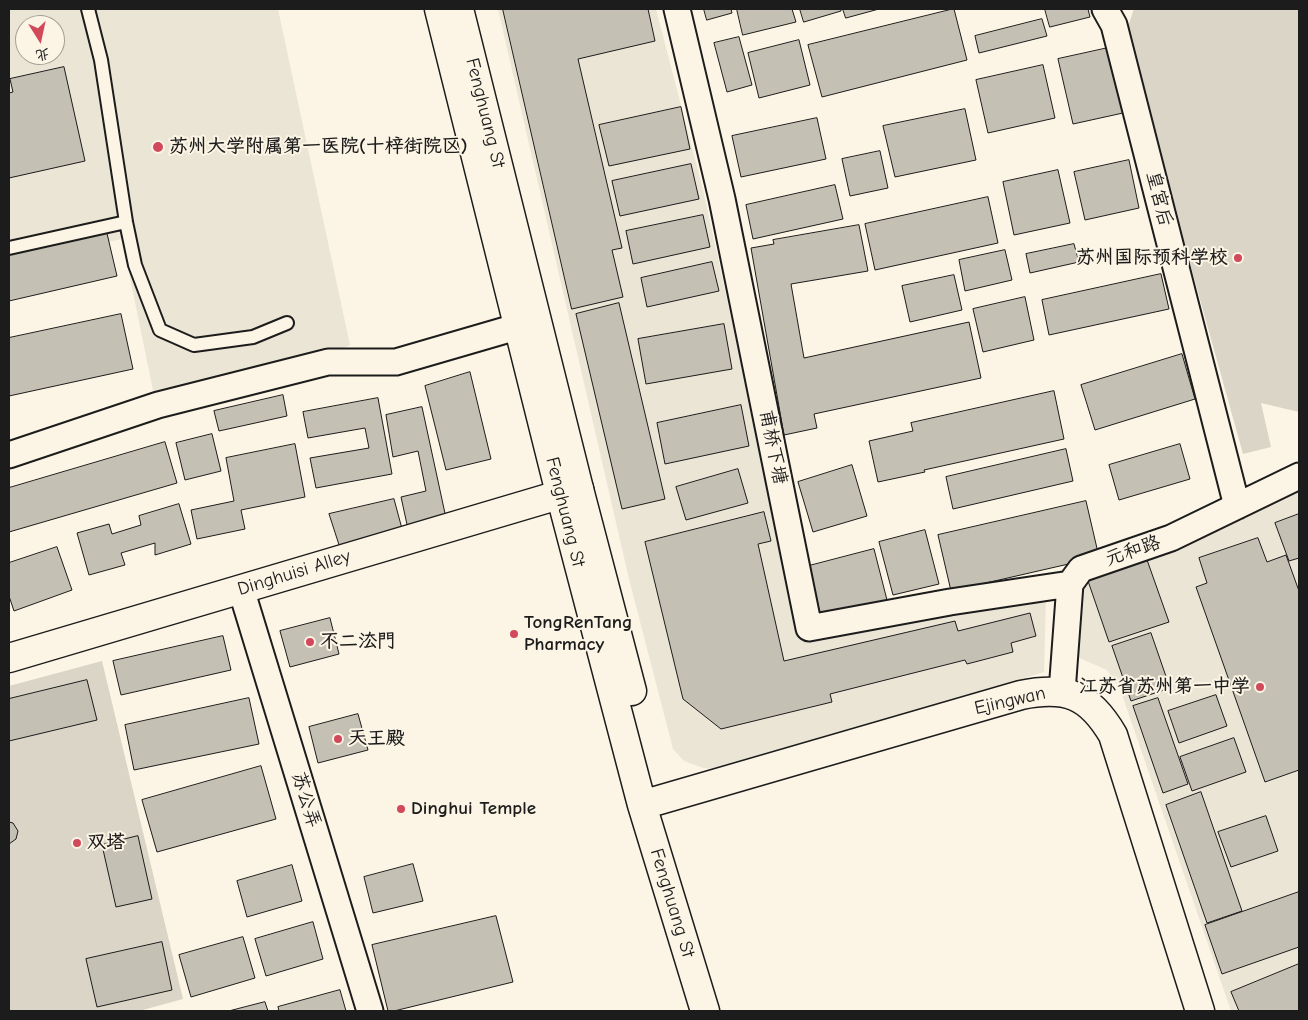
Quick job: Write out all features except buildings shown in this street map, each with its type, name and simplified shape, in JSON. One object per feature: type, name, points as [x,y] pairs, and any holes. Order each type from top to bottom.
[{"type":"main road","name":"Fenghuang St","points":[[439,9],[527,323],[705,1011]]},
{"type":"main road","name":"Fenghuang St","points":[[460,9],[527,323]]},
{"type":"main road","name":"Dinghuisi Alley","points":[[9,658],[570,491]]},
{"type":"main road","name":"Ejingwan","points":[[651,802],[1004,700],[1036,692],[1062,692],[1074,695],[1092,707],[1103,719],[1113,735],[1200,1011]]},
{"type":"street","name":"甫桥下塘","points":[[677,9],[722,199],[809,628],[950,602],[1070,584]]},
{"type":"street","name":"皇宫后","points":[[1105,9],[1114,25],[1237,506]]},
{"type":"street","points":[[9,454],[158,405],[328,362],[396,362],[527,323]]},
{"type":"street","name":"元和路","points":[[1070,584],[1081,569],[1171,538],[1299,476]]},
{"type":"street","points":[[1062,692],[1070,584]]},
{"type":"street","name":"苏公弄","points":[[241,589],[370,1011]]},
{"type":"lane","points":[[88,9],[102,60],[126,222],[135,265],[160,330],[194,345],[253,337],[287,323]]},
{"type":"lane","points":[[9,248],[126,222]]},
{"type":"shaded area","name":"苏州大学附属第一医院(十梓街院区)","points":[[9,9],[278,9],[350,345],[285,376],[155,400],[122,239],[9,263]]},
{"type":"shaded area","points":[[498,9],[656,9],[703,190],[802,641],[1046,597],[1044,672],[722,770],[703,768],[684,761],[673,749],[629,579]]},
{"type":"shaded area","name":"苏州国际预科学校","points":[[1134,9],[1299,9],[1299,412],[1261,403],[1271,447],[1243,454],[1129,44],[1128,26]]},
{"type":"shaded area","points":[[1299,489],[1299,1011],[1231,1011],[1120,689],[1107,670],[1077,657],[1083,579]]},
{"type":"shaded area","name":"双塔","points":[[102,661],[183,999],[139,1011],[9,1011],[9,686]]},
{"type":"place","name":"苏州大学附属第一医院(十梓街院区)","points":[[158,147]]},
{"type":"place","name":"苏州国际预科学校","points":[[1238,258]]},
{"type":"place","name":"TongRenTang Pharmacy","points":[[514,634]]},
{"type":"place","name":"不二㳒門","points":[[310,642]]},
{"type":"place","name":"江苏省苏州第一中学","points":[[1260,687]]},
{"type":"place","name":"天王殿","points":[[338,739]]},
{"type":"place","name":"Dinghui Temple","points":[[401,809]]},
{"type":"place","name":"双塔","points":[[77,843]]}]
